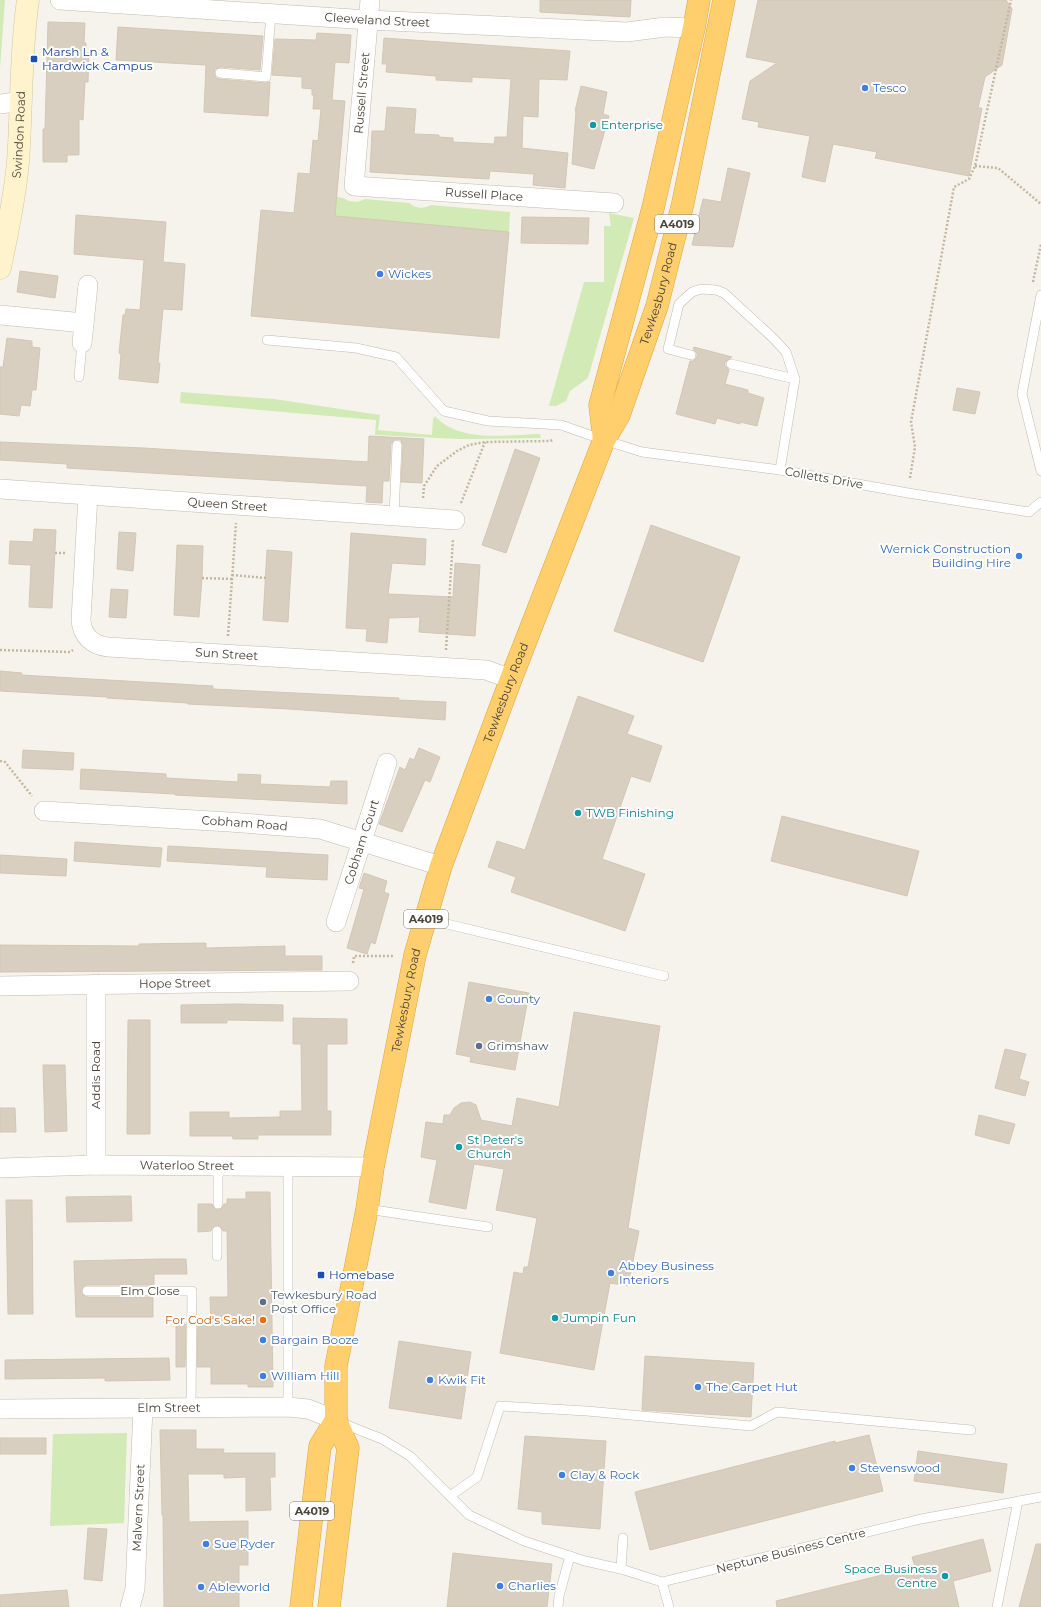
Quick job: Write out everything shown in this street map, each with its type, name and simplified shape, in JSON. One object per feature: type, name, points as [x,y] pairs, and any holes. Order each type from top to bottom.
[{"type":"highway","name":"Tewkesbury Road","points":[[604,440],[600,405],[653,208],[699,0]]},
{"type":"highway","name":"Tewkesbury Road","points":[[329,1607],[348,1448],[336,1420],[336,1366],[367,1209],[373,1167],[415,955],[441,866],[511,679],[604,440],[619,415],[657,306],[683,203],[724,0]]},
{"type":"highway","name":"A4019","points":[[301,1607],[320,1446],[336,1420]]},
{"type":"street","name":"Swindon Road","points":[[0,268],[18,164],[22,101],[23,40],[28,0]]},
{"type":"street","name":"Cleeveland Street","points":[[60,0],[251,6],[271,14],[627,32],[665,27],[694,28]]},
{"type":"street","name":"Russell Street","points":[[354,186],[370,0]]},
{"type":"street","points":[[0,104],[22,101]]},
{"type":"street","name":"Russell Place","points":[[354,186],[614,203]]},
{"type":"street","points":[[82,343],[88,285]]},
{"type":"street","points":[[0,315],[84,323]]},
{"type":"street","name":"Queen Street","points":[[0,490],[421,519],[455,520]]},
{"type":"street","points":[[88,495],[81,620],[82,627],[89,640]]},
{"type":"street","name":"Sun Street","points":[[89,640],[101,646],[486,670],[511,679]]},
{"type":"street","name":"Cobham Court","points":[[336,922],[387,763]]},
{"type":"street","name":"Cobham Road","points":[[44,811],[320,829],[441,866]]},
{"type":"street","name":"Hope Street","points":[[0,986],[349,981]]},
{"type":"street","name":"Addis Road","points":[[96,984],[96,1165]]},
{"type":"street","name":"Waterloo Street","points":[[0,1168],[96,1165],[373,1167]]},
{"type":"street","name":"Malvern Street","points":[[130,1607],[135,1590],[143,1408]]},
{"type":"street","name":"Elm Street","points":[[0,1409],[288,1408],[308,1409],[336,1420]]},
{"type":"lane","points":[[220,73],[266,77],[271,14]]},
{"type":"lane","points":[[691,355],[668,349],[679,304],[692,292],[701,290],[716,290],[724,293],[786,352],[795,379],[780,470]]},
{"type":"lane","points":[[1041,295],[1022,394],[1041,472]]},
{"type":"lane","name":"Colletts Drive","points":[[267,340],[356,348],[396,357],[444,411],[488,421],[561,425],[642,452],[780,470],[908,493],[1029,512],[1041,502]]},
{"type":"lane","points":[[79,377],[82,343]]},
{"type":"lane","points":[[731,364],[795,379]]},
{"type":"lane","points":[[394,517],[397,445]]},
{"type":"lane","points":[[426,919],[664,976]]},
{"type":"lane","points":[[218,1167],[218,1204]]},
{"type":"lane","points":[[288,1167],[288,1408]]},
{"type":"lane","points":[[367,1209],[488,1227]]},
{"type":"lane","points":[[217,1231],[218,1256]]},
{"type":"lane","name":"Elm Close","points":[[87,1291],[192,1292],[191,1408]]},
{"type":"lane","points":[[450,1496],[477,1477],[500,1406],[587,1411],[751,1426],[777,1412],[970,1430]]},
{"type":"lane","points":[[336,1420],[382,1438],[410,1456],[469,1515],[524,1541],[585,1561],[621,1569],[662,1582],[669,1607]]},
{"type":"lane","points":[[997,1607],[1018,1501],[1041,1497]]},
{"type":"lane","name":"Neptune Business Centre","points":[[662,1582],[921,1519],[1018,1501]]},
{"type":"lane","points":[[621,1569],[623,1538]]},
{"type":"lane","points":[[558,1607],[559,1596],[570,1556]]},
{"type":"path","points":[[908,493],[915,447],[911,422],[954,187],[969,178],[975,166],[1011,0]]},
{"type":"path","points":[[975,166],[998,168],[1041,204]]},
{"type":"path","points":[[421,519],[424,486],[437,466],[457,451],[469,445],[486,442],[550,441],[571,428]]},
{"type":"path","points":[[444,667],[455,520],[486,442]]},
{"type":"path","points":[[227,654],[237,506]]},
{"type":"path","points":[[232,575],[266,578]]},
{"type":"path","points":[[202,578],[232,579]]},
{"type":"path","points":[[0,650],[70,652],[89,640]]},
{"type":"path","points":[[0,761],[5,762],[44,811]]},
{"type":"path","points":[[349,981],[354,956],[380,957],[415,955]]},
{"type":"green space","points":[[0,0],[5,0],[0,68]]},
{"type":"green space","points":[[332,196],[358,202],[365,199],[409,203],[420,208],[431,205],[510,212],[509,232],[330,216]]},
{"type":"green space","points":[[609,213],[634,218],[588,378],[570,391],[566,401],[556,406],[549,406],[584,282],[604,282],[604,226],[611,226]]},
{"type":"green space","points":[[181,392],[274,399],[380,415],[378,430],[432,435],[433,419],[435,416],[445,425],[470,434],[498,436],[540,434],[541,438],[460,439],[375,435],[376,420],[180,403]]},
{"type":"green space","points":[[127,1433],[124,1523],[50,1526],[53,1434]]},
{"type":"building","points":[[540,0],[631,0],[630,17],[540,12]]},
{"type":"building","name":"Tesco","points":[[758,0],[1006,0],[1012,9],[1002,65],[985,77],[978,108],[982,108],[969,176],[875,158],[877,152],[833,144],[825,182],[802,177],[810,136],[758,127],[759,122],[742,119],[750,81],[777,63],[746,57]]},
{"type":"building","points":[[48,22],[85,23],[84,43],[86,43],[86,53],[89,53],[88,82],[85,82],[83,120],[79,119],[79,155],[67,155],[67,162],[43,162]]},
{"type":"building","points":[[118,27],[263,36],[260,70],[221,67],[215,69],[214,73],[216,78],[219,79],[265,83],[270,82],[268,116],[204,112],[206,65],[116,60]]},
{"type":"building","name":"Wickes","points":[[317,33],[351,35],[349,63],[335,62],[332,100],[345,101],[335,216],[509,232],[499,338],[251,316],[261,210],[294,213],[298,173],[310,174],[313,140],[318,141],[321,109],[313,109],[314,95],[312,95],[312,89],[302,88],[302,77],[272,75],[275,39],[316,40]]},
{"type":"building","points":[[384,38],[570,51],[567,80],[539,79],[538,117],[523,116],[522,148],[568,153],[565,188],[533,185],[534,174],[490,171],[489,179],[370,172],[372,131],[385,131],[387,107],[416,109],[414,134],[439,135],[439,137],[453,138],[453,142],[494,144],[495,137],[507,137],[511,79],[472,77],[472,82],[436,80],[436,76],[386,72],[387,64],[382,64]]},
{"type":"building","name":"Enterprise","points":[[581,86],[607,92],[603,114],[609,116],[594,169],[572,164],[575,111]]},
{"type":"building","points":[[728,168],[750,173],[733,247],[692,245],[703,199],[721,202]]},
{"type":"building","points":[[76,215],[166,222],[163,262],[185,264],[182,310],[163,309],[158,363],[160,363],[158,383],[119,379],[121,354],[119,353],[123,315],[125,315],[126,309],[140,310],[144,260],[74,254]]},
{"type":"building","points":[[522,217],[589,218],[588,244],[521,243]]},
{"type":"building","points":[[20,271],[58,276],[55,298],[17,292]]},
{"type":"building","points":[[7,338],[32,341],[32,347],[40,348],[36,390],[32,390],[30,406],[21,405],[19,416],[0,414],[0,367],[3,367]]},
{"type":"building","points":[[694,347],[732,357],[725,362],[725,366],[729,370],[725,384],[748,390],[748,393],[764,398],[757,426],[740,422],[740,424],[717,418],[715,424],[676,414],[690,361],[693,361],[697,357],[697,353],[693,349]]},
{"type":"building","points":[[957,388],[980,392],[975,414],[953,410]]},
{"type":"building","points":[[369,436],[424,439],[422,483],[401,482],[403,445],[401,440],[398,439],[394,440],[391,444],[389,481],[383,481],[382,503],[366,502],[367,486],[67,468],[67,464],[0,460],[0,442],[144,448],[368,462]]},
{"type":"building","points":[[515,449],[540,458],[506,553],[482,545]]},
{"type":"building","points":[[651,525],[740,557],[703,662],[614,631]]},
{"type":"building","points":[[34,529],[56,530],[52,608],[29,607],[31,565],[9,564],[10,541],[33,542]]},
{"type":"building","points":[[119,532],[136,533],[133,571],[117,569]]},
{"type":"building","points":[[351,533],[426,539],[425,565],[392,563],[388,594],[453,597],[455,563],[480,565],[475,636],[419,632],[420,617],[389,618],[387,643],[366,641],[367,629],[346,628]]},
{"type":"building","points":[[177,545],[203,546],[199,617],[174,615]]},
{"type":"building","points":[[267,550],[292,552],[288,622],[263,620]]},
{"type":"building","points":[[111,589],[128,590],[126,618],[109,617]]},
{"type":"building","points":[[0,671],[22,673],[21,675],[213,686],[213,689],[399,698],[398,700],[446,702],[445,720],[0,691]]},
{"type":"building","name":"TWB Finishing","points":[[578,696],[634,716],[627,734],[662,746],[650,782],[631,776],[602,859],[645,874],[625,931],[511,892],[516,877],[488,867],[497,841],[525,850]]},
{"type":"building","points":[[419,748],[440,757],[430,782],[425,780],[402,832],[379,824],[400,767],[405,770],[410,758],[414,760]]},
{"type":"building","points":[[23,750],[74,753],[73,770],[22,768]]},
{"type":"building","points":[[81,769],[166,774],[166,778],[238,782],[238,774],[261,775],[260,784],[330,787],[331,781],[347,781],[347,804],[80,789]]},
{"type":"building","points":[[782,816],[919,851],[907,896],[771,861]]},
{"type":"building","points":[[75,842],[162,848],[160,867],[74,861]]},
{"type":"building","points":[[168,846],[328,855],[327,880],[266,877],[267,867],[167,861]]},
{"type":"building","points":[[0,855],[67,859],[66,876],[0,873]]},
{"type":"building","points":[[364,873],[387,881],[384,892],[389,894],[375,944],[371,942],[367,954],[347,948],[364,889],[359,888]]},
{"type":"building","points":[[206,943],[206,948],[285,946],[285,956],[322,956],[322,970],[0,972],[0,945],[139,946],[139,944]]},
{"type":"building","points":[[469,982],[529,993],[515,1070],[470,1062],[471,1057],[456,1054]]},
{"type":"building","points":[[181,1005],[283,1005],[283,1021],[227,1020],[227,1023],[181,1023]]},
{"type":"building","points":[[574,1012],[660,1026],[628,1228],[639,1231],[628,1286],[610,1283],[594,1370],[500,1353],[514,1272],[523,1274],[524,1267],[528,1267],[537,1218],[496,1210],[504,1169],[474,1164],[466,1209],[429,1202],[437,1160],[421,1157],[426,1122],[443,1124],[444,1115],[450,1115],[454,1108],[461,1103],[470,1102],[476,1105],[481,1120],[512,1126],[517,1098],[559,1107]]},
{"type":"building","points":[[293,1018],[347,1019],[347,1044],[327,1044],[327,1111],[331,1111],[331,1135],[258,1135],[258,1139],[233,1139],[232,1136],[190,1136],[190,1112],[229,1112],[229,1118],[280,1117],[280,1111],[302,1111],[301,1044],[293,1044]]},
{"type":"building","points":[[128,1020],[150,1020],[150,1134],[127,1134]]},
{"type":"building","points":[[1005,1049],[1026,1054],[1019,1079],[1029,1082],[1025,1096],[995,1088]]},
{"type":"building","points":[[43,1065],[65,1065],[67,1131],[45,1132]]},
{"type":"building","points":[[0,1108],[15,1108],[16,1132],[0,1132]]},
{"type":"building","points":[[979,1115],[1015,1124],[1009,1144],[975,1135]]},
{"type":"building","points":[[246,1192],[270,1192],[273,1387],[248,1387],[248,1384],[211,1384],[211,1367],[197,1367],[198,1324],[211,1324],[210,1297],[228,1297],[227,1231],[223,1231],[220,1226],[217,1225],[212,1228],[211,1231],[198,1232],[198,1204],[212,1204],[215,1209],[218,1210],[223,1207],[224,1204],[227,1204],[227,1199],[246,1199]]},
{"type":"building","points":[[131,1196],[132,1221],[67,1222],[66,1197]]},
{"type":"building","points":[[6,1200],[32,1200],[33,1314],[8,1314]]},
{"type":"building","points":[[186,1259],[187,1274],[154,1274],[154,1285],[87,1285],[84,1286],[81,1291],[82,1294],[87,1297],[153,1297],[153,1317],[76,1317],[74,1261]]},
{"type":"building","points":[[176,1324],[186,1324],[185,1367],[176,1367]]},
{"type":"building","name":"Kwik Fit","points":[[399,1341],[471,1352],[461,1419],[389,1408]]},
{"type":"building","name":"The Carpet Hut","points":[[645,1356],[754,1363],[751,1417],[642,1410]]},
{"type":"building","points":[[169,1358],[170,1380],[105,1381],[105,1378],[5,1379],[5,1360]]},
{"type":"building","points":[[160,1430],[196,1430],[196,1449],[224,1449],[223,1453],[275,1453],[275,1477],[270,1477],[271,1510],[246,1511],[246,1477],[224,1478],[224,1474],[188,1474],[189,1522],[248,1521],[248,1565],[239,1565],[239,1607],[164,1607]]},
{"type":"building","points":[[869,1435],[883,1491],[650,1550],[635,1492],[835,1441],[835,1443]]},
{"type":"building","name":"Clay & Rock","points":[[525,1436],[606,1441],[600,1529],[542,1524],[542,1512],[518,1509]]},
{"type":"building","points":[[0,1438],[46,1438],[46,1454],[0,1454]]},
{"type":"building","points":[[918,1451],[1007,1464],[1003,1493],[914,1481]]},
{"type":"building","points":[[88,1528],[107,1529],[102,1581],[84,1579]]},
{"type":"building","points":[[983,1539],[991,1571],[953,1581],[959,1607],[777,1607],[776,1601],[915,1567],[912,1557]]},
{"type":"building","points":[[1036,1544],[1041,1544],[1041,1607],[1019,1607]]},
{"type":"building","name":"Charlies","points":[[453,1553],[552,1564],[547,1607],[447,1607]]},
{"type":"building","points":[[67,1590],[69,1607],[0,1607],[0,1595]]},
{"type":"place","name":"Marsh Ln & Hardwick Campus","points":[[34,59]]},
{"type":"place","name":"Tesco","points":[[865,88]]},
{"type":"place","name":"Enterprise","points":[[593,125]]},
{"type":"place","name":"Wickes","points":[[380,274]]},
{"type":"place","name":"Wernick Construction Building Hire","points":[[1019,556]]},
{"type":"place","name":"TWB Finishing","points":[[578,813]]},
{"type":"place","name":"County","points":[[489,999]]},
{"type":"place","name":"Grimshaw","points":[[479,1046]]},
{"type":"place","name":"St Peter's Church","points":[[459,1147]]},
{"type":"place","name":"Abbey Business Interiors","points":[[611,1273]]},
{"type":"place","name":"Homebase","points":[[321,1275]]},
{"type":"place","name":"Tewkesbury Road Post Office","points":[[263,1302]]},
{"type":"place","name":"Jumpin Fun","points":[[555,1318]]},
{"type":"place","name":"For Cod's Sake!","points":[[263,1320]]},
{"type":"place","name":"Bargain Booze","points":[[263,1340]]},
{"type":"place","name":"William Hill","points":[[263,1376]]},
{"type":"place","name":"Kwik Fit","points":[[430,1380]]},
{"type":"place","name":"The Carpet Hut","points":[[698,1387]]},
{"type":"place","name":"Stevenswood","points":[[852,1468]]},
{"type":"place","name":"Clay & Rock","points":[[562,1475]]},
{"type":"place","name":"Sue Ryder","points":[[206,1544]]},
{"type":"place","name":"Space Business Centre","points":[[945,1576]]},
{"type":"place","name":"Charlies","points":[[500,1586]]},
{"type":"place","name":"Ableworld","points":[[201,1587]]}]
